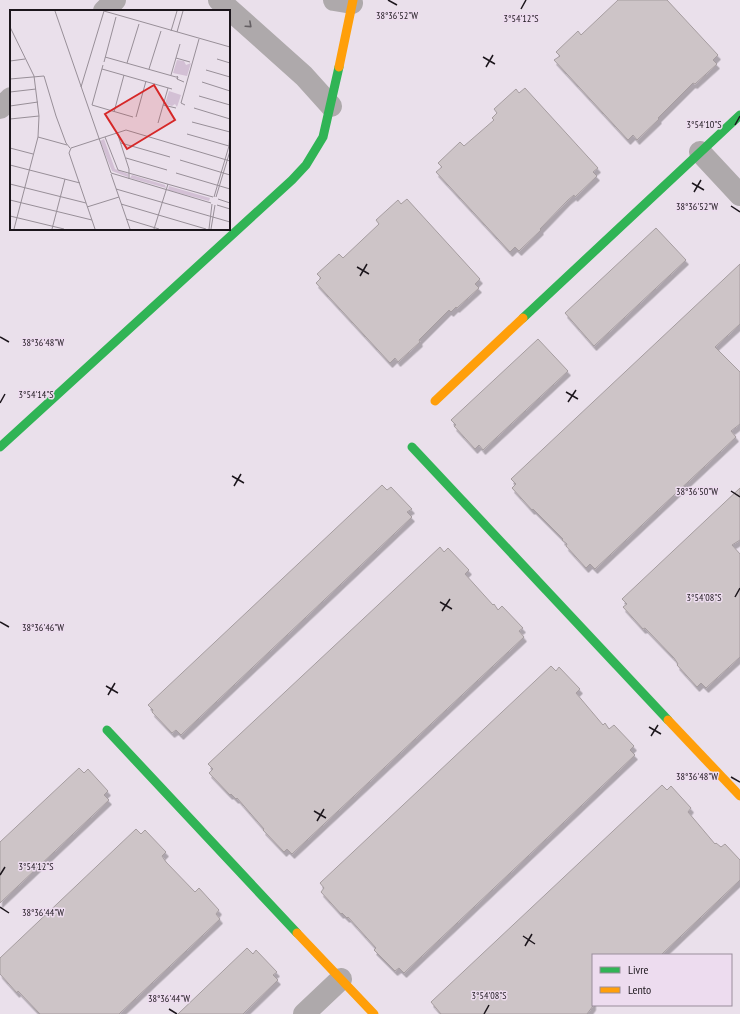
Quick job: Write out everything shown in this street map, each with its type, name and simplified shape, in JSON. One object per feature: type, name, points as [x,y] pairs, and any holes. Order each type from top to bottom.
[{"type":"street","points":[[105,10],[115,0]]},
{"type":"street","points":[[219,0],[304,76],[331,106]]},
{"type":"street","points":[[0,447],[292,180],[306,165],[323,137],[331,106],[347,1]]},
{"type":"street","points":[[0,108],[10,99]]},
{"type":"street","points":[[435,401],[740,115]]},
{"type":"street","points":[[700,152],[740,195]]},
{"type":"street","points":[[412,446],[740,796]]},
{"type":"street","points":[[107,730],[374,1014]]},
{"type":"street","points":[[304,1014],[341,979]]},
{"type":"building","points":[[618,0],[667,0],[718,55],[713,60],[717,64],[695,84],[693,83],[637,140],[633,135],[628,140],[554,60],[560,56],[556,52],[578,31],[581,35]]},
{"type":"building","points":[[525,88],[598,168],[593,172],[597,176],[575,197],[574,195],[568,200],[540,229],[541,230],[519,251],[515,247],[510,252],[436,172],[442,167],[438,163],[460,142],[464,146],[494,120],[492,118],[497,113],[494,109],[516,89],[519,93]]},
{"type":"building","points":[[407,199],[480,279],[475,284],[479,288],[457,308],[456,307],[451,312],[449,310],[419,340],[420,342],[398,362],[395,358],[390,363],[316,283],[321,278],[317,274],[339,254],[343,258],[379,224],[376,220],[398,200],[401,204]]},
{"type":"building","points":[[656,228],[686,260],[594,346],[565,313]]},
{"type":"building","points":[[740,264],[740,324],[715,347],[740,372],[740,424],[731,431],[736,437],[595,569],[590,564],[586,568],[566,546],[567,544],[562,540],[563,539],[533,509],[532,510],[512,488],[516,484],[511,479]]},
{"type":"building","points":[[538,339],[568,371],[483,450],[479,445],[475,449],[454,426],[456,425],[451,420]]},
{"type":"building","points":[[382,485],[387,490],[391,487],[412,509],[407,512],[412,517],[181,735],[176,730],[172,733],[152,712],[153,710],[148,705]]},
{"type":"building","points":[[740,488],[740,540],[732,545],[740,554],[740,657],[706,688],[701,683],[697,687],[677,665],[678,664],[674,658],[645,628],[643,629],[623,607],[627,604],[622,599]]},
{"type":"building","points":[[440,547],[444,552],[448,548],[469,570],[465,574],[498,610],[502,606],[523,628],[519,631],[524,637],[292,854],[287,849],[284,852],[263,830],[264,829],[237,798],[236,799],[231,794],[230,795],[209,773],[213,769],[208,764]]},
{"type":"building","points":[[551,666],[556,671],[559,667],[580,689],[576,693],[603,725],[605,723],[609,729],[614,725],[634,746],[630,750],[635,755],[404,973],[399,968],[395,971],[374,950],[376,948],[348,917],[347,918],[342,913],[341,914],[321,892],[324,888],[320,883]]},
{"type":"building","points":[[79,768],[84,773],[88,769],[108,791],[104,795],[109,800],[0,903],[0,842]]},
{"type":"building","points":[[662,785],[667,790],[671,786],[691,808],[688,812],[715,844],[716,843],[721,847],[725,844],[740,860],[740,880],[662,954],[592,954],[593,1006],[587,1014],[441,1014],[431,1002]]},
{"type":"building","points":[[136,829],[141,834],[145,830],[166,852],[162,856],[166,862],[195,892],[199,888],[219,910],[216,914],[220,919],[119,1014],[40,1014],[18,991],[17,993],[0,974],[0,958]]},
{"type":"building","points":[[247,948],[253,954],[256,950],[277,972],[273,975],[278,980],[243,1014],[178,1014]]},
{"type":"traffic: fast","points":[[0,447],[292,180],[306,165],[323,137],[339,67]]},
{"type":"traffic: fast","points":[[523,318],[740,115]]},
{"type":"traffic: fast","points":[[412,447],[668,720]]},
{"type":"traffic: fast","points":[[107,730],[297,933]]},
{"type":"traffic: slow","points":[[339,67],[353,0]]},
{"type":"traffic: slow","points":[[435,401],[523,318]]},
{"type":"traffic: slow","points":[[668,720],[740,796]]},
{"type":"traffic: slow","points":[[297,933],[374,1014]]}]
